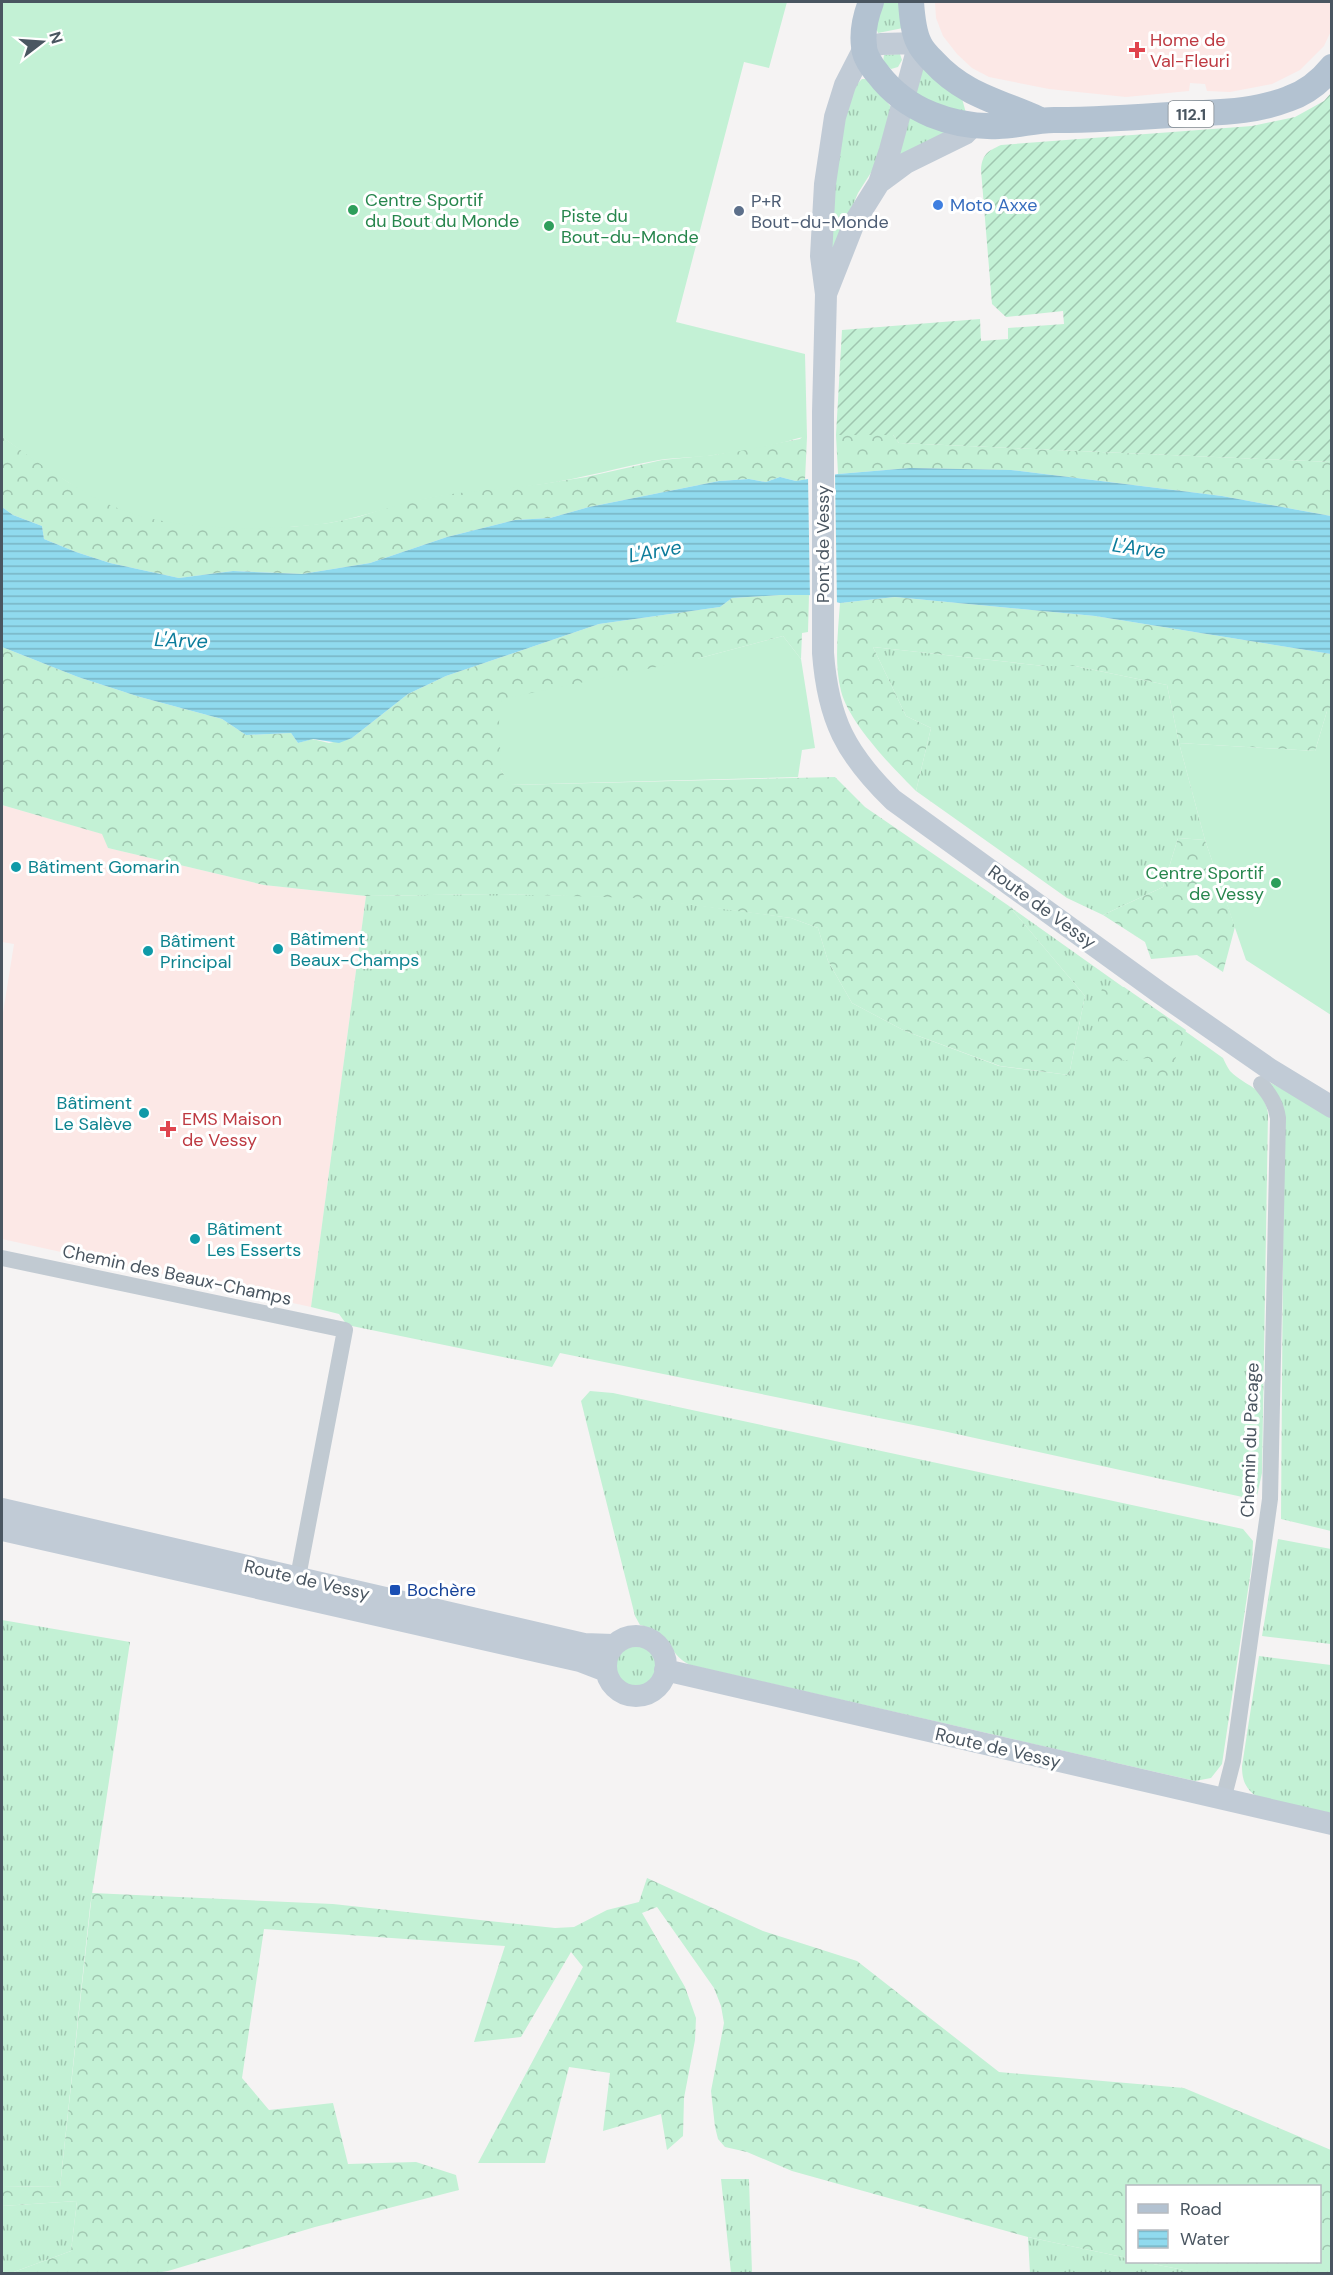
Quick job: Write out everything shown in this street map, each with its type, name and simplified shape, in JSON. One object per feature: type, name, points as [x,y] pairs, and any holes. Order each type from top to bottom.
[{"type":"main road","points":[[864,48],[866,16],[871,2]]},
{"type":"main road","name":"112.1","points":[[911,2],[919,43],[928,56],[954,82],[979,96],[1003,103],[1038,119]]},
{"type":"main road","name":"112.1","points":[[864,48],[873,68],[902,99],[915,108],[974,125],[1000,127],[1038,119],[1102,120],[1252,109],[1288,99],[1300,93],[1313,86],[1332,67]]},
{"type":"street","points":[[919,43],[879,183],[854,224],[826,294],[821,256],[826,173],[835,117],[842,95],[864,48],[881,44],[919,43]]},
{"type":"street","points":[[879,183],[912,160],[965,134],[974,125]]},
{"type":"street","name":"Pont de Vessy","points":[[824,653],[823,435],[826,294]]},
{"type":"street","name":"Route de Vessy","points":[[824,653],[828,693],[843,737],[859,765],[893,800],[1160,993],[1271,1070],[1332,1107]]},
{"type":"street","name":"Chemin du Pacage","points":[[1223,1800],[1233,1761],[1270,1499],[1278,1118],[1270,1095],[1261,1084]]},
{"type":"street","name":"Chemin des Beaux-Champs","points":[[2,1258],[345,1330],[296,1586]]},
{"type":"street","name":"Route de Vessy","points":[[2,1509],[580,1661],[606,1671]]},
{"type":"street","name":"Route de Vessy","points":[[2,1530],[584,1644],[614,1645]]},
{"type":"street","points":[[633,1635],[648,1638],[660,1648],[666,1662],[666,1670],[660,1684],[655,1689],[633,1696],[617,1690],[612,1684],[606,1671],[608,1653],[619,1640],[633,1635]]},
{"type":"street","name":"Route de Vessy","points":[[666,1670],[1332,1824]]},
{"type":"shaded area","name":"Home de Val-Fleuri","points":[[935,2],[1331,2],[1331,31],[1324,46],[1300,70],[1272,84],[1230,92],[1207,91],[1205,84],[1190,83],[1189,91],[1126,97],[1049,89],[989,77],[972,68],[943,36],[936,18]]},
{"type":"shaded area","name":"EMS Maison de Vessy","points":[[2,805],[103,834],[108,848],[264,885],[366,896],[311,1307],[2,1239],[2,1019],[14,944],[2,942]]},
{"type":"green space","name":"Centre Sportif du Bout du Monde","points":[[2,2],[787,2],[769,68],[744,62],[676,322],[805,354],[807,437],[707,456],[659,460],[544,484],[435,497],[308,526],[239,528],[169,522],[128,512],[90,495],[53,473],[2,437]]},
{"type":"green space","points":[[882,2],[900,2],[903,28],[878,33],[876,28]]},
{"type":"green space","points":[[900,54],[902,60],[898,67],[891,69],[883,62],[884,55]]},
{"type":"green space","points":[[924,61],[961,95],[966,113],[918,96],[915,92]]},
{"type":"green space","points":[[862,79],[867,79],[892,108],[879,160],[858,193],[832,254],[834,188],[839,136],[844,112],[852,93]]},
{"type":"green space","points":[[1331,93],[1331,462],[899,443],[893,435],[836,435],[842,330],[980,319],[981,341],[1008,339],[1008,328],[1064,324],[1063,311],[1006,317],[992,304],[981,170],[984,157],[989,151],[1001,145],[1252,126],[1295,117],[1324,101]]},
{"type":"green space","points":[[906,115],[951,132],[894,165]]},
{"type":"green space","points":[[836,435],[893,435],[899,443],[1331,462],[1331,516],[1222,496],[1011,470],[910,468],[838,474]]},
{"type":"green space","points":[[803,436],[807,437],[805,480],[796,481],[780,477],[766,482],[749,479],[719,481],[589,507],[550,518],[515,520],[447,537],[370,563],[302,574],[233,571],[179,578],[110,563],[44,539],[42,526],[13,515],[2,507],[2,437],[68,482],[111,504],[147,517],[235,527],[290,527],[358,517],[405,502],[459,492],[586,477],[662,460],[714,455],[800,439]]},
{"type":"green space","points":[[809,595],[808,632],[802,633],[801,659],[783,636],[700,658],[501,751],[501,770],[511,785],[835,777],[865,807],[1009,906],[1085,996],[1069,1075],[1000,1066],[905,1031],[852,1003],[828,961],[818,928],[791,918],[638,898],[496,894],[366,896],[264,885],[108,848],[102,834],[2,805],[2,647],[78,677],[140,697],[222,719],[246,735],[291,733],[298,743],[312,739],[329,743],[352,738],[408,694],[446,676],[599,624],[720,607],[732,598]]},
{"type":"green space","points":[[895,597],[1095,616],[1331,654],[1331,711],[1327,711],[1315,751],[1179,743],[1167,685],[1075,666],[1044,666],[873,647],[906,716],[931,728],[916,791],[862,731],[846,704],[839,680],[837,647],[840,603]]},
{"type":"green space","points":[[783,636],[801,659],[815,748],[802,750],[798,777],[510,785],[501,770],[499,722],[502,699],[700,658]]},
{"type":"green space","points":[[873,647],[1044,666],[1075,666],[1167,685],[1179,743],[1205,840],[1178,838],[1163,887],[1103,915],[1067,898],[916,791],[931,728],[906,716]]},
{"type":"green space","name":"Centre Sportif de Vessy","points":[[1327,711],[1332,711],[1331,1015],[1246,960],[1205,840],[1179,743],[1315,751]]},
{"type":"green space","points":[[1178,838],[1205,840],[1235,927],[1223,972],[1197,955],[1151,959],[1145,942],[1103,915],[1163,887]]},
{"type":"green space","points":[[496,894],[636,897],[791,918],[818,928],[828,961],[852,1003],[905,1031],[999,1066],[1069,1075],[1085,996],[1009,906],[1223,1058],[1236,1077],[1258,1092],[1266,1104],[1268,1113],[1262,1473],[1256,1500],[943,1431],[560,1353],[552,1367],[347,1325],[339,1314],[311,1307],[366,896]]},
{"type":"green space","points":[[1102,987],[1124,987],[1186,1030],[1166,1084],[1152,1082],[1149,1058],[1093,1063]]},
{"type":"green space","points":[[1269,1082],[1314,1106],[1331,1118],[1331,1531],[1281,1519],[1284,1116]]},
{"type":"green space","points":[[590,1391],[613,1393],[1243,1529],[1253,1541],[1252,1563],[1222,1764],[1211,1778],[1195,1781],[690,1665],[676,1655],[659,1633],[640,1625],[635,1616],[581,1401]]},
{"type":"green space","points":[[1278,1539],[1331,1549],[1331,1644],[1262,1636]]},
{"type":"green space","points":[[2,1620],[130,1642],[90,1907],[60,2187],[2,2186]]},
{"type":"green space","points":[[636,1644],[651,1650],[657,1665],[651,1680],[636,1686],[621,1680],[615,1665],[621,1650]]},
{"type":"green space","points":[[1259,1656],[1331,1665],[1331,1813],[1257,1797],[1245,1783],[1242,1766]]},
{"type":"green space","points":[[647,1878],[763,1931],[857,1961],[999,2072],[1184,2088],[1331,2150],[1331,2273],[1189,2273],[1189,2271],[1148,2263],[1321,2263],[1321,2185],[1126,2185],[1126,2258],[1028,2237],[792,2171],[747,2152],[725,2147],[718,2139],[715,2127],[711,2091],[724,2023],[721,2006],[714,1988],[657,1907],[642,1913],[685,1987],[696,2018],[695,2040],[684,2098],[683,2136],[667,2150],[661,2114],[603,2131],[610,2073],[569,2067],[545,2163],[478,2163],[583,1967],[571,1952],[521,2037],[474,2042],[505,1946],[264,1929],[242,2078],[269,2110],[333,2103],[348,2164],[416,2162],[456,2175],[459,2190],[315,2227],[168,2271],[149,2274],[11,2273],[71,2251],[77,2201],[2,2206],[2,2186],[60,2187],[92,1893],[333,1904],[555,1928],[574,1927],[607,1910],[639,1902]]},
{"type":"green space","points":[[721,2179],[749,2179],[752,2273],[731,2273]]},
{"type":"green space","points":[[77,2201],[71,2251],[11,2273],[2,2274],[2,2206]]},
{"type":"green space","points":[[1028,2237],[1126,2258],[1126,2263],[1148,2263],[1189,2271],[1189,2273],[1030,2273]]},
{"type":"water","name":"L'Arve","points":[[910,468],[1011,470],[1222,496],[1331,516],[1331,654],[1095,616],[895,597],[840,603],[809,595],[732,598],[720,607],[599,624],[446,676],[408,694],[352,738],[339,743],[313,739],[298,743],[291,733],[246,735],[222,719],[140,697],[78,677],[2,647],[2,507],[13,515],[42,526],[44,539],[110,563],[179,578],[233,571],[302,574],[370,563],[447,537],[515,520],[550,518],[589,507],[719,481],[749,479],[766,482],[780,477],[796,481],[838,474]]},
{"type":"pier","points":[[835,472],[837,606],[810,599],[808,476]]},
{"type":"place","name":"Home de Val-Fleuri","points":[[1137,50]]},
{"type":"place","name":"Moto Axxe","points":[[938,205]]},
{"type":"place","name":"Centre Sportif du Bout du Monde","points":[[353,210]]},
{"type":"place","name":"P+R Bout-du-Monde","points":[[739,211]]},
{"type":"place","name":"Piste du Bout-du-Monde","points":[[549,226]]},
{"type":"place","name":"Bâtiment Gomarin","points":[[16,867]]},
{"type":"place","name":"Centre Sportif de Vessy","points":[[1276,883]]},
{"type":"place","name":"Bâtiment Beaux-Champs","points":[[278,949]]},
{"type":"place","name":"Bâtiment Principal","points":[[148,951]]},
{"type":"place","name":"Bâtiment Le Salève","points":[[144,1113]]},
{"type":"place","name":"EMS Maison de Vessy","points":[[168,1129]]},
{"type":"place","name":"Bâtiment Les Esserts","points":[[195,1239]]},
{"type":"place","name":"Bochère","points":[[395,1590]]}]
